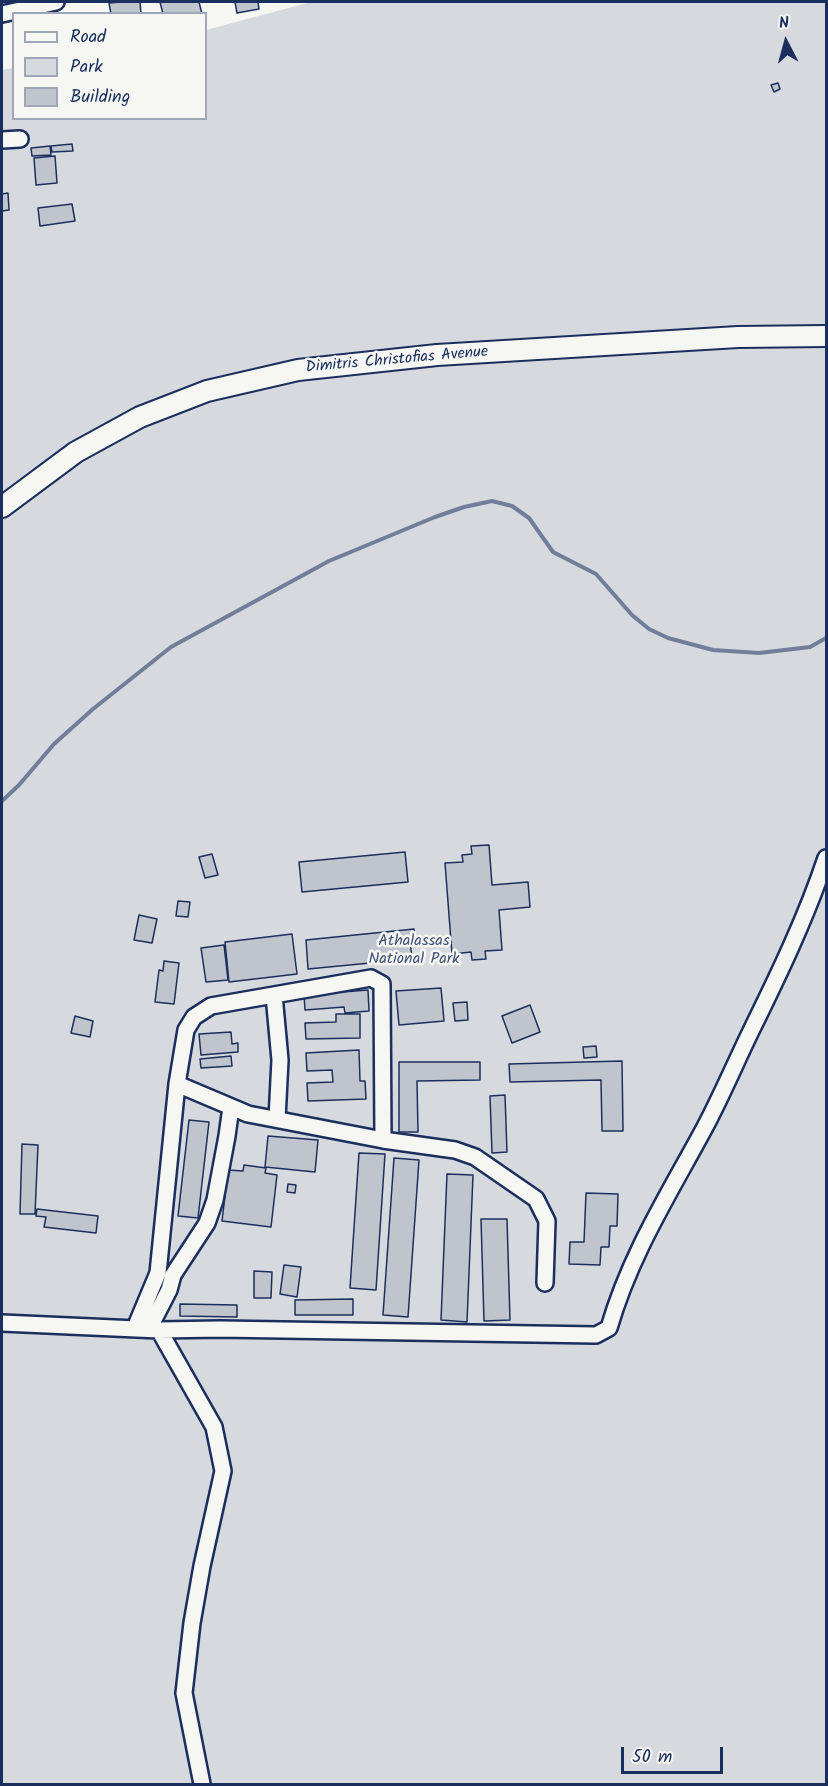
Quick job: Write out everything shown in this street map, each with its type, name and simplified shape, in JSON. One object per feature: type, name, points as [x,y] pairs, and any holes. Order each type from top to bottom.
[{"type":"main road","name":"Dimitris Christofias Avenue","points":[[2,507],[76,452],[140,417],[207,391],[298,370],[460,354],[738,337],[826,336]]},
{"type":"street","points":[[2,14],[56,2]]},
{"type":"street","points":[[2,141],[20,139]]},
{"type":"street","points":[[2,1323],[148,1329],[596,1335],[609,1328],[619,1294],[658,1209],[705,1126],[768,996],[826,858]]},
{"type":"street","points":[[148,1329],[166,1274],[177,1084],[186,1030],[194,1017],[211,1006],[371,978],[382,984],[383,1140]]},
{"type":"street","points":[[274,995],[280,1060],[277,1119]]},
{"type":"street","points":[[177,1084],[248,1114],[383,1140],[455,1150],[475,1157],[536,1199],[547,1221],[545,1283]]},
{"type":"street","points":[[166,1274],[207,1224],[215,1200],[231,1107]]},
{"type":"street","points":[[148,1329],[214,1427],[223,1471],[192,1623],[184,1694],[202,1785]]},
{"type":"green space","name":"Athalassas National Park","points":[[311,2],[826,2],[826,1784],[2,1784],[2,70],[12,68],[12,120],[207,120],[207,30]]},
{"type":"building","points":[[140,2],[141,12],[111,12],[109,3]]},
{"type":"building","points":[[160,2],[199,2],[202,12],[162,12]]},
{"type":"building","points":[[235,2],[258,2],[259,9],[237,13]]},
{"type":"building","points":[[778,83],[780,89],[774,92],[771,85]]},
{"type":"building","points":[[72,144],[73,151],[52,152],[51,146]]},
{"type":"building","points":[[50,146],[51,155],[32,156],[31,148]]},
{"type":"building","points":[[55,156],[57,183],[36,185],[34,158]]},
{"type":"building","points":[[8,193],[9,210],[2,211],[2,194]]},
{"type":"building","points":[[72,204],[75,221],[40,226],[38,208]]},
{"type":"building","points":[[489,845],[492,885],[528,882],[530,907],[499,910],[502,950],[485,951],[486,959],[472,960],[471,952],[452,954],[445,863],[463,862],[462,855],[472,854],[471,846]]},
{"type":"building","points":[[405,852],[408,882],[302,892],[299,862]]},
{"type":"building","points":[[212,854],[218,875],[205,878],[199,857]]},
{"type":"building","points":[[178,901],[190,902],[188,917],[176,916]]},
{"type":"building","points":[[139,915],[157,919],[152,943],[134,940]]},
{"type":"building","points":[[414,929],[415,939],[410,940],[412,959],[308,969],[306,940]]},
{"type":"building","points":[[292,934],[297,974],[229,982],[225,942]]},
{"type":"building","points":[[224,945],[228,980],[206,982],[201,948]]},
{"type":"building","points":[[164,961],[179,963],[174,1004],[155,1002],[159,970],[163,971]]},
{"type":"building","points":[[441,988],[444,1021],[399,1025],[396,991]]},
{"type":"building","points":[[368,990],[369,1011],[345,1013],[344,1007],[305,1010],[304,995]]},
{"type":"building","points":[[467,1002],[468,1020],[455,1021],[453,1003]]},
{"type":"building","points":[[530,1005],[540,1032],[512,1043],[502,1016]]},
{"type":"building","points":[[336,1014],[360,1014],[360,1038],[306,1039],[305,1023],[336,1022]]},
{"type":"building","points":[[75,1016],[93,1021],[90,1037],[71,1033]]},
{"type":"building","points":[[231,1032],[232,1044],[238,1043],[238,1052],[201,1055],[199,1034]]},
{"type":"building","points":[[596,1046],[597,1057],[584,1058],[583,1047]]},
{"type":"building","points":[[359,1050],[360,1081],[365,1081],[366,1099],[308,1101],[307,1083],[333,1082],[332,1070],[307,1071],[306,1053]]},
{"type":"building","points":[[231,1056],[232,1066],[201,1068],[200,1059]]},
{"type":"building","points":[[622,1061],[623,1131],[602,1131],[601,1080],[510,1082],[509,1064]]},
{"type":"building","points":[[399,1062],[480,1062],[480,1080],[417,1081],[418,1132],[399,1132]]},
{"type":"building","points":[[505,1095],[507,1152],[492,1153],[490,1096]]},
{"type":"building","points":[[189,1120],[209,1122],[198,1218],[178,1216]]},
{"type":"building","points":[[268,1136],[318,1140],[315,1172],[265,1167]]},
{"type":"building","points":[[22,1144],[38,1145],[35,1214],[20,1214]]},
{"type":"building","points":[[359,1153],[385,1154],[376,1290],[350,1288]]},
{"type":"building","points":[[394,1158],[419,1160],[408,1317],[383,1315]]},
{"type":"building","points":[[244,1165],[266,1168],[265,1173],[277,1175],[271,1227],[222,1221],[228,1170],[243,1171]]},
{"type":"building","points":[[447,1174],[473,1175],[467,1322],[441,1320]]},
{"type":"building","points":[[288,1184],[296,1185],[295,1193],[287,1192]]},
{"type":"building","points":[[586,1193],[618,1194],[617,1226],[610,1226],[609,1247],[601,1247],[600,1265],[569,1264],[570,1242],[584,1242]]},
{"type":"building","points":[[37,1209],[98,1216],[96,1233],[44,1227],[46,1217],[36,1216]]},
{"type":"building","points":[[481,1219],[507,1219],[510,1320],[484,1321]]},
{"type":"building","points":[[284,1265],[301,1267],[297,1297],[280,1294]]},
{"type":"building","points":[[254,1271],[272,1272],[271,1298],[254,1298]]},
{"type":"building","points":[[353,1299],[353,1315],[295,1315],[295,1300]]},
{"type":"building","points":[[180,1304],[237,1305],[237,1317],[180,1316]]},
{"type":"waterway","points":[[2,801],[54,744],[93,709],[171,647],[329,561],[435,517],[492,501],[512,506],[529,518],[553,552],[596,574],[632,615],[649,629],[668,638],[713,650],[759,653],[810,647],[826,638]]}]
